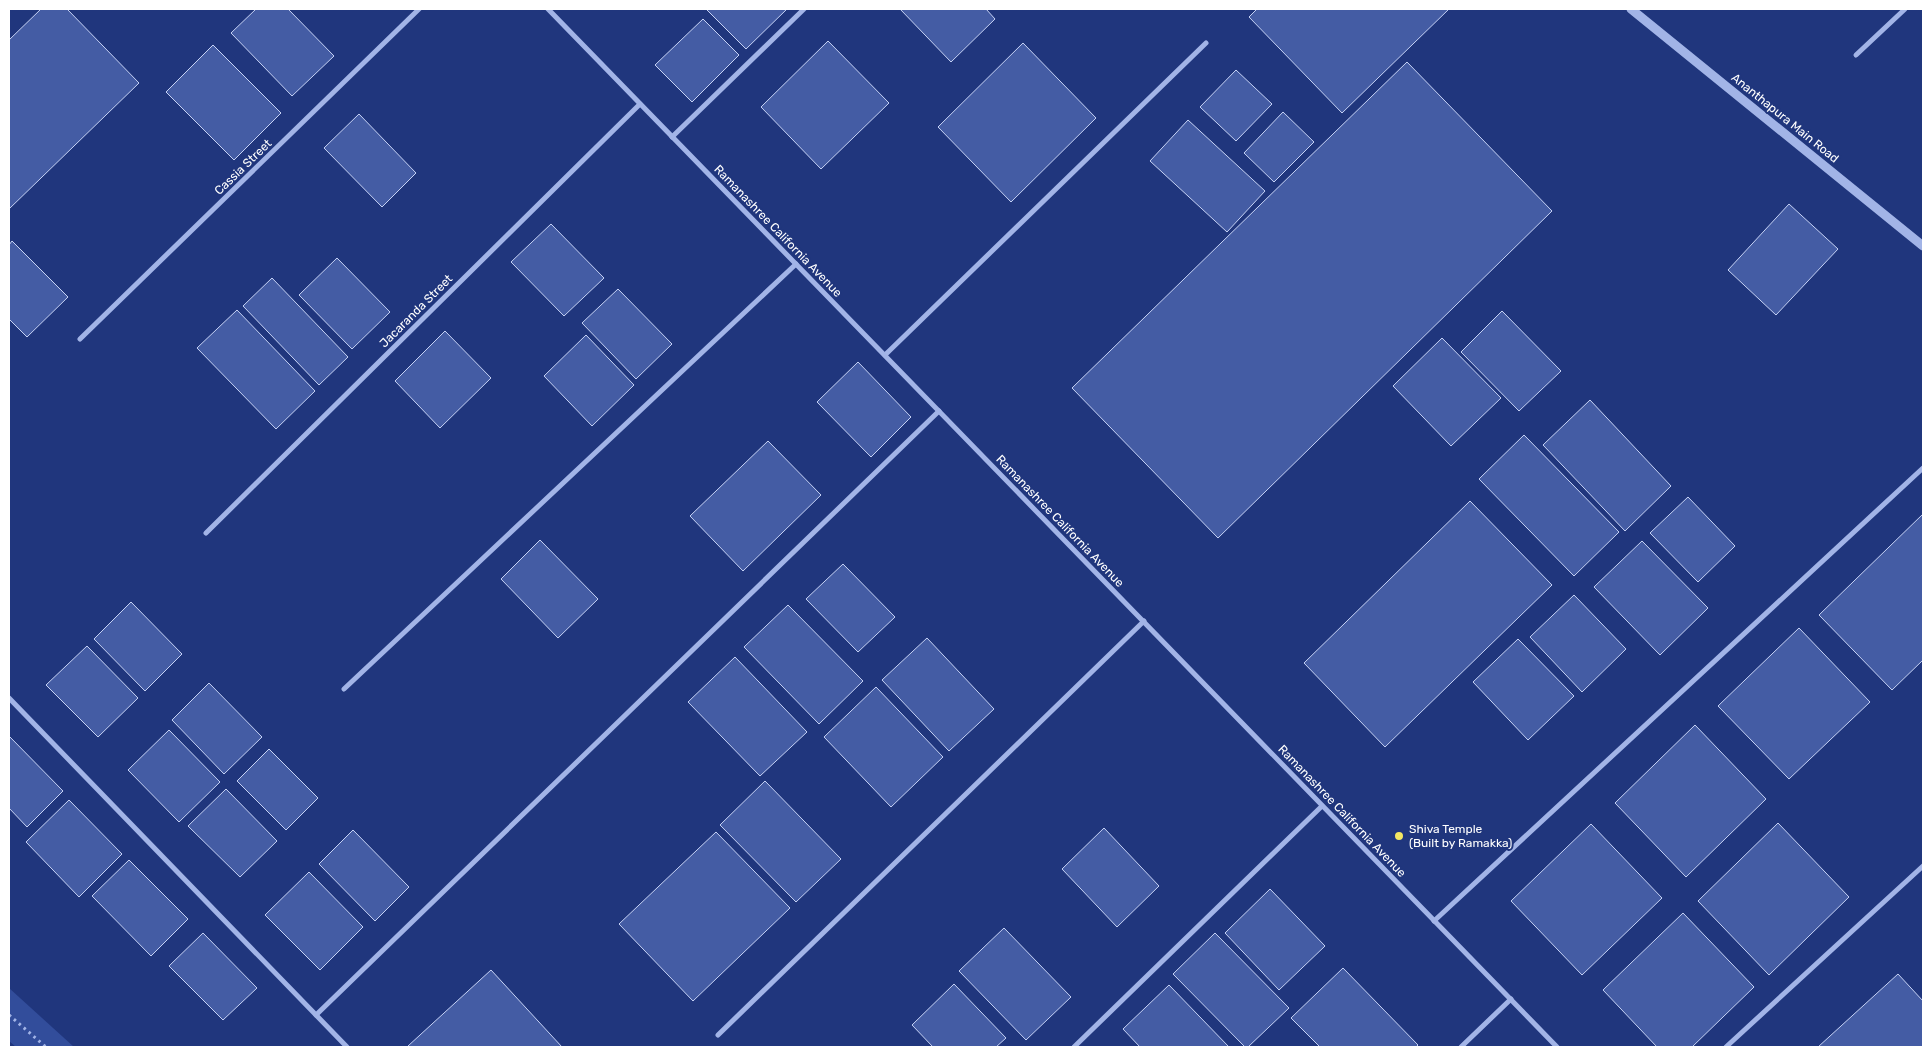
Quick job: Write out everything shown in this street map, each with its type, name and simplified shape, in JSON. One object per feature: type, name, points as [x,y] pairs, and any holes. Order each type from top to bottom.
[{"type":"street","name":"Cassia Street","points":[[80,339],[419,9]]},
{"type":"street","name":"Ramanashree California Avenue","points":[[548,9],[1557,1047]]},
{"type":"street","points":[[672,137],[804,9]]},
{"type":"street","points":[[1856,55],[1904,9]]},
{"type":"street","name":"Ananthapura Main Road","points":[[1638,11],[1923,246]]},
{"type":"street","points":[[885,355],[1206,43]]},
{"type":"street","name":"Jacaranda Street","points":[[206,533],[640,104]]},
{"type":"street","points":[[344,689],[796,264]]},
{"type":"street","points":[[316,1015],[939,411]]},
{"type":"street","points":[[1434,921],[1923,468]]},
{"type":"street","points":[[718,1035],[1144,621]]},
{"type":"street","points":[[9,698],[347,1047]]},
{"type":"street","points":[[1074,1047],[1322,806]]},
{"type":"street","points":[[1726,1047],[1923,866]]},
{"type":"street","points":[[1461,1047],[1511,999]]},
{"type":"path","points":[[9,1015],[46,1047]]},
{"type":"shaded area","points":[[9,988],[74,1047],[16,1047],[9,1041]]},
{"type":"building","points":[[41,9],[67,9],[139,83],[9,209],[9,40]]},
{"type":"building","points":[[256,9],[288,9],[334,56],[292,96],[231,33]]},
{"type":"building","points":[[706,9],[787,9],[746,49]]},
{"type":"building","points":[[900,9],[986,9],[995,19],[951,62]]},
{"type":"building","points":[[1257,9],[1449,9],[1342,113],[1249,17]]},
{"type":"building","points":[[703,19],[739,55],[692,102],[655,65]]},
{"type":"building","points":[[828,41],[889,103],[821,169],[761,107]]},
{"type":"building","points":[[1023,43],[1096,118],[1011,202],[938,127]]},
{"type":"building","points":[[213,45],[281,113],[234,160],[166,92]]},
{"type":"building","points":[[1407,62],[1552,211],[1218,538],[1072,388]]},
{"type":"building","points":[[1236,70],[1272,104],[1236,141],[1200,107]]},
{"type":"building","points":[[1283,112],[1314,142],[1274,182],[1244,153]]},
{"type":"building","points":[[359,114],[416,173],[382,207],[324,148]]},
{"type":"building","points":[[1188,120],[1265,191],[1227,232],[1150,161]]},
{"type":"building","points":[[1789,204],[1838,249],[1776,315],[1728,270]]},
{"type":"building","points":[[551,224],[604,278],[564,316],[511,262]]},
{"type":"building","points":[[12,241],[68,297],[27,337],[9,319],[9,245]]},
{"type":"building","points":[[337,258],[390,312],[352,349],[299,295]]},
{"type":"building","points":[[272,278],[348,357],[319,385],[243,306]]},
{"type":"building","points":[[618,289],[672,344],[636,379],[582,323]]},
{"type":"building","points":[[237,310],[315,391],[276,429],[197,348]]},
{"type":"building","points":[[1502,311],[1561,371],[1519,411],[1461,352]]},
{"type":"building","points":[[445,331],[491,378],[440,428],[395,381]]},
{"type":"building","points":[[586,335],[634,385],[592,426],[544,376]]},
{"type":"building","points":[[1442,338],[1501,398],[1451,446],[1393,386]]},
{"type":"building","points":[[858,362],[911,417],[871,457],[817,402]]},
{"type":"building","points":[[1590,400],[1671,486],[1625,531],[1543,445]]},
{"type":"building","points":[[1524,435],[1619,532],[1574,576],[1479,479]]},
{"type":"building","points":[[768,441],[821,495],[743,571],[690,516]]},
{"type":"building","points":[[1688,497],[1735,546],[1698,582],[1650,533]]},
{"type":"building","points":[[1470,501],[1552,585],[1385,747],[1304,663]]},
{"type":"building","points":[[1923,514],[1923,660],[1892,690],[1819,615]]},
{"type":"building","points":[[540,540],[598,599],[558,638],[501,579]]},
{"type":"building","points":[[1642,541],[1708,608],[1660,655],[1594,587]]},
{"type":"building","points":[[843,564],[895,617],[858,652],[806,599]]},
{"type":"building","points":[[1574,595],[1626,649],[1582,692],[1530,637]]},
{"type":"building","points":[[131,602],[182,654],[145,691],[94,639]]},
{"type":"building","points":[[788,605],[863,681],[819,724],[744,647]]},
{"type":"building","points":[[1799,628],[1870,702],[1789,779],[1718,706]]},
{"type":"building","points":[[927,638],[994,709],[949,751],[882,680]]},
{"type":"building","points":[[1518,639],[1574,696],[1528,740],[1473,682]]},
{"type":"building","points":[[87,646],[138,698],[98,737],[46,685]]},
{"type":"building","points":[[735,657],[807,732],[760,776],[688,702]]},
{"type":"building","points":[[209,683],[262,737],[224,774],[172,720]]},
{"type":"building","points":[[876,687],[943,757],[891,807],[824,737]]},
{"type":"building","points":[[1695,725],[1766,799],[1686,877],[1615,803]]},
{"type":"building","points":[[169,730],[220,782],[179,822],[128,770]]},
{"type":"building","points":[[9,736],[63,791],[27,827],[9,808]]},
{"type":"building","points":[[269,749],[318,798],[286,830],[237,781]]},
{"type":"building","points":[[765,781],[841,859],[796,902],[720,825]]},
{"type":"building","points":[[226,789],[277,841],[240,877],[188,826]]},
{"type":"building","points":[[69,800],[122,854],[79,897],[26,842]]},
{"type":"building","points":[[1778,823],[1849,897],[1769,975],[1698,901]]},
{"type":"building","points":[[1591,824],[1662,898],[1582,975],[1511,901]]},
{"type":"building","points":[[1104,828],[1159,886],[1117,927],[1062,869]]},
{"type":"building","points":[[353,830],[409,887],[375,921],[319,864]]},
{"type":"building","points":[[716,832],[790,908],[693,1001],[619,924]]},
{"type":"building","points":[[129,860],[188,919],[151,956],[92,896]]},
{"type":"building","points":[[309,872],[363,927],[320,970],[265,915]]},
{"type":"building","points":[[1270,889],[1325,946],[1279,990],[1225,933]]},
{"type":"building","points":[[1683,913],[1754,987],[1692,1047],[1657,1047],[1603,990]]},
{"type":"building","points":[[1004,928],[1071,997],[1026,1040],[959,971]]},
{"type":"building","points":[[203,933],[257,988],[223,1020],[169,966]]},
{"type":"building","points":[[1215,933],[1289,1008],[1248,1047],[1245,1047],[1173,974]]},
{"type":"building","points":[[1343,968],[1418,1045],[1416,1047],[1320,1047],[1291,1018]]},
{"type":"building","points":[[491,970],[562,1047],[408,1046]]},
{"type":"building","points":[[1898,974],[1923,1001],[1923,1047],[1818,1047]]},
{"type":"building","points":[[954,984],[1006,1038],[996,1047],[933,1047],[912,1025]]},
{"type":"building","points":[[1169,985],[1229,1047],[1140,1047],[1123,1029]]},
{"type":"place","name":"Shiva Temple (Built by Ramakka)","points":[[1399,836]]}]
